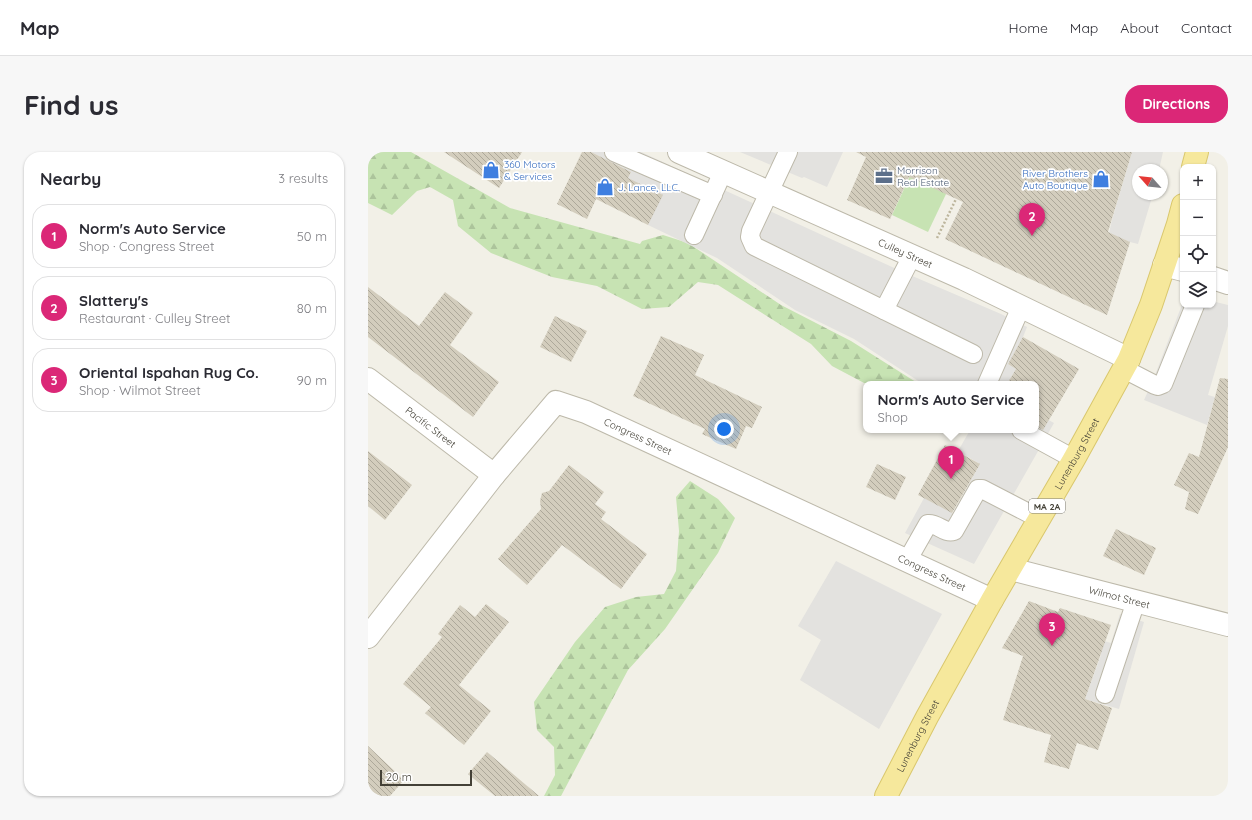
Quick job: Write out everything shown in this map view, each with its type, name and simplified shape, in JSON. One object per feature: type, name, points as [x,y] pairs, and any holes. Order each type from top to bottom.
[{"type":"main road","points":[[1194,164],[1197,152]]},
{"type":"main road","name":"Lunenburg Street","points":[[886,796],[927,717],[992,600],[1040,519],[1127,364],[1151,305],[1174,268],[1180,226]]},
{"type":"street","name":"Culley Street","points":[[690,154],[724,172],[964,279],[1021,307],[1127,364]]},
{"type":"street","points":[[1216,279],[1228,282]]},
{"type":"street","name":"Pacific Street","points":[[368,379],[494,475]]},
{"type":"street","name":"Congress Street","points":[[368,638],[494,475],[556,402],[586,412],[992,600]]},
{"type":"street","name":"Wilmot Street","points":[[1011,569],[1228,625]]},
{"type":"lane","points":[[614,152],[713,195]]},
{"type":"lane","points":[[788,152],[751,231],[750,237],[754,246],[973,354]]},
{"type":"lane","points":[[694,235],[724,172]]},
{"type":"lane","points":[[884,310],[912,256]]},
{"type":"lane","points":[[988,381],[1021,307]]},
{"type":"lane","points":[[1127,364],[1155,385],[1158,386],[1163,384],[1194,308]]},
{"type":"lane","points":[[1026,433],[1074,459]]},
{"type":"lane","points":[[907,561],[928,524],[931,523],[948,532],[954,531],[978,489],[982,489],[1040,519]]},
{"type":"lane","points":[[1105,694],[1136,601]]},
{"type":"path","points":[[935,242],[956,199]]},
{"type":"green space","points":[[368,152],[411,152],[510,208],[640,244],[642,241],[663,235],[688,243],[781,305],[851,341],[914,381],[863,381],[863,382],[832,366],[811,344],[718,285],[698,282],[669,307],[642,309],[597,286],[552,277],[491,253],[458,226],[453,200],[430,187],[417,191],[392,215],[368,203]]},
{"type":"green space","points":[[921,152],[966,152],[928,232],[892,215]]},
{"type":"green space","points":[[690,481],[718,499],[735,518],[718,553],[665,629],[628,670],[561,796],[544,796],[555,775],[554,747],[537,730],[534,702],[575,642],[605,607],[636,597],[664,594],[676,571],[679,531],[676,497]]},
{"type":"shaded area","points":[[591,152],[641,152],[1027,327],[1008,364],[1016,369],[1009,381],[918,381],[854,339],[795,310],[717,258],[648,225],[628,178],[631,172]]},
{"type":"shaded area","points":[[740,152],[843,152],[827,187]]},
{"type":"shaded area","points":[[1132,152],[1163,152],[1160,164],[1132,164],[1132,200],[1151,200],[1138,244],[1109,233]]},
{"type":"shaded area","points":[[1216,302],[1228,305],[1228,326],[1208,395],[1215,397],[1207,425],[1144,400],[1181,308],[1216,308]]},
{"type":"shaded area","points":[[1039,415],[1054,423],[974,564],[905,533],[924,498],[953,513],[980,464],[958,451],[968,433],[1039,433]]},
{"type":"shaded area","points":[[836,561],[942,614],[879,729],[800,680],[821,640],[798,626]]},
{"type":"shaded area","points":[[1120,614],[1144,622],[1119,709],[1085,699],[1101,655],[1099,649],[1104,641],[1111,643]]},
{"type":"building","name":"360 Motors & Services","points":[[444,152],[522,152],[499,188]]},
{"type":"building","name":"J. Lance, LLC.","points":[[582,152],[591,152],[631,172],[628,178],[663,195],[648,225],[596,199],[587,219],[557,204]]},
{"type":"building","points":[[856,152],[1132,152],[1108,232],[1130,242],[1107,315],[945,239],[963,202],[909,177],[890,219],[847,200],[866,157]]},
{"type":"building","points":[[368,287],[419,326],[445,292],[473,313],[450,345],[499,382],[473,417],[368,337]]},
{"type":"building","points":[[555,316],[587,331],[571,362],[540,347]]},
{"type":"building","points":[[661,336],[704,355],[695,375],[762,407],[752,428],[746,426],[736,449],[702,434],[705,429],[633,396]]},
{"type":"building","points":[[1023,337],[1079,369],[1043,430],[1039,428],[1039,381],[1009,381],[1016,369],[1008,364]]},
{"type":"building","points":[[1220,378],[1228,379],[1228,447],[1198,514],[1185,509],[1189,492],[1174,485],[1189,453],[1199,457]]},
{"type":"building","points":[[945,445],[980,464],[952,513],[918,495]]},
{"type":"building","points":[[368,451],[412,485],[385,520],[368,506]]},
{"type":"building","points":[[877,464],[906,477],[895,500],[866,487]]},
{"type":"building","points":[[569,465],[604,492],[595,504],[606,512],[601,519],[647,554],[621,589],[562,545],[527,585],[498,559],[541,509],[540,501],[542,493],[549,491]]},
{"type":"building","points":[[1116,529],[1156,548],[1144,575],[1103,556]]},
{"type":"building","points":[[1029,601],[1058,612],[1060,608],[1111,625],[1085,699],[1112,708],[1098,750],[1077,743],[1069,769],[1044,762],[1051,735],[1003,720],[1023,656],[1002,648]]},
{"type":"building","points":[[486,604],[509,622],[459,685],[491,711],[464,745],[425,713],[431,707],[403,684],[442,637],[438,634],[460,605],[475,617]]},
{"type":"building","points":[[368,746],[404,780],[390,796],[368,796]]},
{"type":"building","points":[[487,752],[539,796],[495,796],[468,774]]},
{"type":"place","name":"360 Motors & Services","points":[[491,170]]},
{"type":"place","name":"Morrison Real Estate","points":[[884,176]]},
{"type":"place","name":"River Brothers Auto Boutique","points":[[1101,179]]},
{"type":"place","name":"J. Lance, LLC.","points":[[605,187]]},
{"type":"place","name":"Slattery's","points":[[1032,236]]},
{"type":"place","name":"Norm's Auto Service","points":[[951,479]]},
{"type":"place","name":"Oriental Ispahan Rug Co.","points":[[1052,646]]}]
